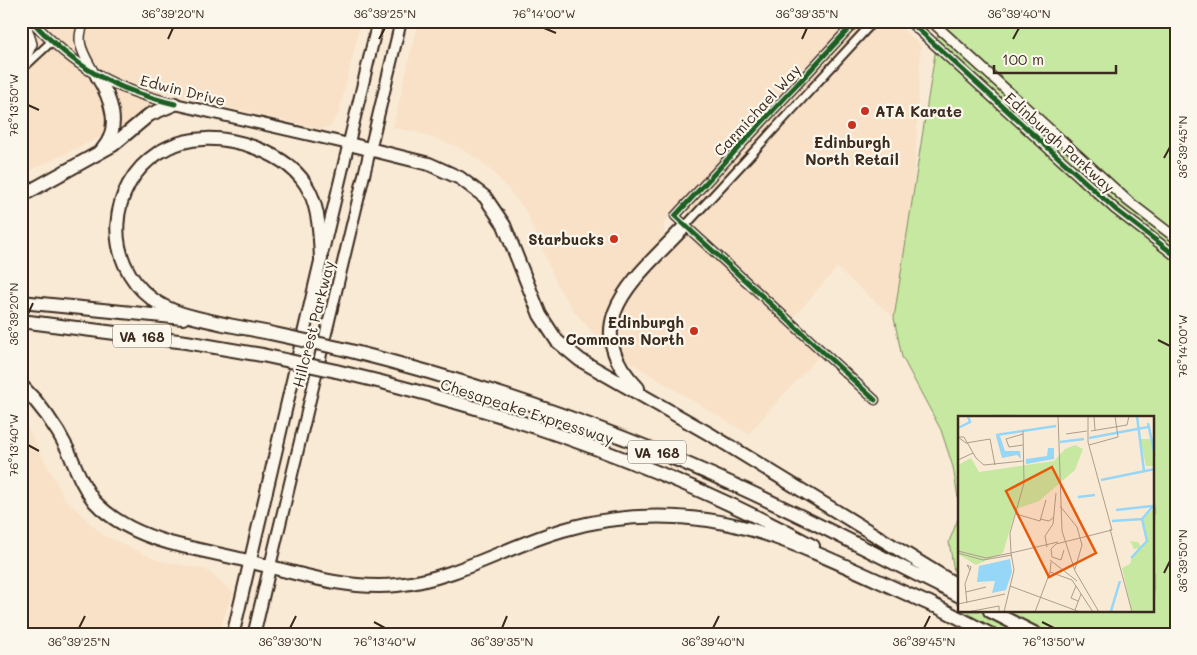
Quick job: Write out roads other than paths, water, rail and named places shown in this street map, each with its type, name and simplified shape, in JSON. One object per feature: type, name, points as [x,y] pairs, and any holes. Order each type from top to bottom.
[{"type":"highway","points":[[96,76],[108,94],[113,112],[110,137],[98,154]]},
{"type":"highway","points":[[21,196],[114,145],[149,115],[175,104]]},
{"type":"highway","points":[[229,324],[185,315],[152,299],[129,275],[123,261],[117,242],[116,225],[123,192],[137,171],[158,153],[183,142],[224,139],[256,148],[284,162],[300,176],[317,208],[321,259]]},
{"type":"highway","points":[[349,144],[429,164],[460,178],[479,192],[494,208],[504,224],[540,315],[557,341],[580,360],[649,399],[958,586]]},
{"type":"highway","points":[[649,399],[624,374],[613,355],[610,335],[615,310],[627,288],[686,226]]},
{"type":"highway","name":"Hillcrest Parkway","points":[[233,634],[321,259]]},
{"type":"highway","name":"Chesapeake Expressway","points":[[21,302],[156,314],[229,324],[385,360],[532,406],[672,458],[764,499],[958,595]]},
{"type":"highway","name":"Chesapeake Expressway","points":[[21,321],[177,340],[262,355],[336,371],[441,398],[510,419],[638,466],[780,528],[990,634]]},
{"type":"highway","points":[[21,385],[52,422],[90,495],[113,518],[149,537],[344,584],[396,586],[437,578],[546,535],[588,524],[629,518],[685,518],[752,530],[796,546],[934,606]]},
{"type":"highway","name":"Hillcrest Parkway","points":[[254,634],[270,566]]},
{"type":"highway","points":[[992,612],[1037,634]]},
{"type":"highway","points":[[1002,612],[1037,634]]},
{"type":"main road","name":"Hillcrest Parkway","points":[[321,259],[378,21]]},
{"type":"main road","name":"Hillcrest Parkway","points":[[270,566],[401,21]]},
{"type":"main road","name":"Edwin Drive","points":[[175,104],[349,144]]},
{"type":"street","points":[[21,69],[32,44],[25,21]]},
{"type":"street","name":"Edwin Drive","points":[[32,21],[70,59],[96,76],[134,94],[175,104]]},
{"type":"street","points":[[85,21],[80,32],[79,42],[96,76]]},
{"type":"street","name":"Carmichael Way","points":[[856,21],[675,216],[686,226],[874,21]]},
{"type":"street","name":"Edinburgh Parkway","points":[[909,21],[1115,209],[1176,256]]},
{"type":"street","name":"Edinburgh Parkway","points":[[931,21],[1128,201],[1176,238]]},
{"type":"street","points":[[21,69],[51,42]]},
{"type":"street","points":[[686,226],[875,400]]},
{"type":"place","name":"ATA Karate","points":[[865,111]]},
{"type":"place","name":"Edinburgh North Retail","points":[[852,125]]},
{"type":"place","name":"Starbucks","points":[[614,239]]},
{"type":"place","name":"Edinburgh Commons North","points":[[694,331]]}]
